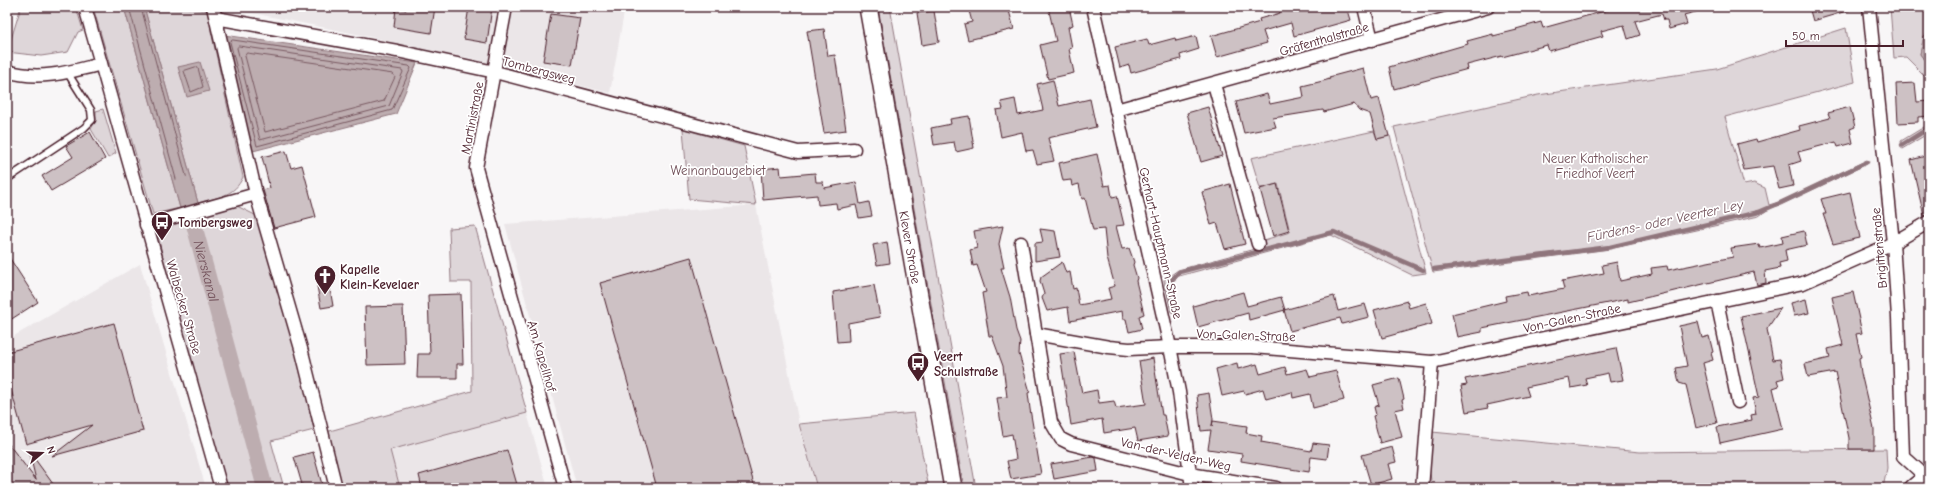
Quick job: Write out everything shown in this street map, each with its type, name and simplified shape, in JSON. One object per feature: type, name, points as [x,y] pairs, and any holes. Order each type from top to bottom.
[{"type":"main road","name":"Klever Straße","points":[[868,7],[953,488]]},
{"type":"street","name":"Walbecker Straße","points":[[85,7],[221,488]]},
{"type":"street","name":"Martinistraße","points":[[493,232],[476,168],[506,7]]},
{"type":"street","name":"Gerhart-Hauptmann-Straße","points":[[1093,7],[1170,347],[1179,392],[1192,488]]},
{"type":"street","points":[[1364,7],[1372,40]]},
{"type":"street","name":"Gräfenthalstraße","points":[[1116,110],[1488,7]]},
{"type":"street","name":"Brigittenstraße","points":[[1869,7],[1894,243],[1903,456],[1927,475]]},
{"type":"street","name":"Tombergsweg","points":[[336,488],[302,352],[256,194],[214,12],[494,72],[798,152],[854,149]]},
{"type":"street","points":[[7,71],[28,76],[67,72],[101,64]]},
{"type":"street","points":[[1214,84],[1258,244]]},
{"type":"street","points":[[146,225],[256,194]]},
{"type":"street","name":"Von-Galen-Straße","points":[[1036,334],[1109,347],[1129,349],[1170,347],[1252,347],[1432,362],[1803,283],[1894,243],[1929,222]]},
{"type":"street","name":"Am Kapellhof","points":[[493,232],[565,488]]},
{"type":"street","points":[[1021,243],[1036,334]]},
{"type":"street","points":[[1717,301],[1738,402]]},
{"type":"street","name":"Van-der-Velden-Weg","points":[[1036,334],[1052,422],[1061,439],[1071,444],[1190,474],[1276,488]]},
{"type":"street","points":[[1422,488],[1432,362]]},
{"type":"street","points":[[1912,488],[1927,475]]},
{"type":"lane","points":[[7,179],[84,128],[92,120],[91,110],[67,72]]},
{"type":"shaded area","points":[[223,7],[625,7],[610,93],[469,58],[390,44],[380,39]]},
{"type":"shaded area","points":[[756,205],[798,425],[816,488],[577,488],[505,224]]},
{"type":"shaded area","points":[[140,264],[206,488],[7,488],[7,340]]},
{"type":"shaded area","points":[[527,413],[548,488],[400,488],[389,450]]},
{"type":"green space","points":[[21,7],[76,7],[83,30],[78,32],[68,52],[41,56],[7,52]]},
{"type":"green space","points":[[93,7],[124,7],[180,208],[153,214]]},
{"type":"green space","points":[[144,7],[184,7],[210,11],[211,31],[243,177],[235,189],[224,195],[198,203]]},
{"type":"green space","points":[[878,7],[890,7],[976,488],[964,488]]},
{"type":"green space","points":[[1890,7],[1929,7],[1929,31],[1924,36],[1920,54],[1929,67],[1929,80],[1906,57],[1894,58]]},
{"type":"green space","name":"Neuer Katholischer Friedhof Veert","points":[[1846,28],[1855,82],[1725,117],[1744,185],[1754,183],[1765,188],[1769,205],[1782,201],[1867,160],[1867,164],[1781,205],[1770,208],[1759,216],[1610,249],[1433,272],[1394,127],[1538,95],[1717,69]]},
{"type":"green space","points":[[103,109],[116,153],[108,158],[91,129],[96,120],[96,111]]},
{"type":"green space","points":[[1929,124],[1929,133],[1902,149],[1901,141]]},
{"type":"green space","name":"Weinanbaugebiet","points":[[683,129],[744,146],[756,205],[689,199]]},
{"type":"green space","points":[[1374,131],[1377,139],[1390,136],[1426,273],[1412,275],[1331,235],[1179,276],[1171,283],[1178,314],[1171,312],[1164,280],[1178,270],[1262,247],[1261,241],[1290,232],[1278,184],[1260,188],[1251,158]]},
{"type":"green space","points":[[235,205],[257,216],[297,352],[314,430],[271,441],[284,488],[227,488],[164,262],[156,227]]},
{"type":"green space","points":[[475,226],[527,413],[390,450],[400,488],[341,488],[326,432],[472,391],[471,282],[451,282],[449,228]]},
{"type":"green space","points":[[914,413],[929,488],[817,488],[799,424]]},
{"type":"green space","points":[[1432,432],[1640,452],[1886,449],[1887,468],[1883,488],[1432,488],[1430,473]]},
{"type":"water","points":[[124,7],[144,7],[198,203],[180,208]]},
{"type":"water","points":[[1929,31],[1929,67],[1920,54],[1924,36]]},
{"type":"water","points":[[224,35],[417,63],[396,114],[253,151]]},
{"type":"water","points":[[200,62],[209,91],[187,97],[178,67]]},
{"type":"building","points":[[407,7],[435,7],[431,33],[394,27],[396,8],[406,10]]},
{"type":"building","points":[[469,7],[492,7],[487,43],[464,39]]},
{"type":"building","points":[[968,7],[1008,7],[1014,29],[968,40],[964,24],[972,22]]},
{"type":"building","points":[[1048,7],[1069,7],[1073,25],[1068,27],[1072,48],[1069,49],[1074,73],[1048,79],[1040,45],[1056,41]]},
{"type":"building","points":[[1289,7],[1347,7],[1351,20],[1294,36],[1291,23],[1263,31],[1267,43],[1217,57],[1211,36],[1260,22],[1259,19],[1280,13],[1279,10]]},
{"type":"building","points":[[1619,7],[1698,7],[1699,11],[1684,15],[1687,24],[1669,29],[1667,20],[1664,20],[1662,14],[1635,21],[1640,35],[1628,39],[1624,25],[1601,31],[1603,36],[1549,51],[1547,45],[1502,56],[1467,65],[1468,69],[1394,89],[1389,67],[1468,44],[1467,41],[1493,34],[1493,36],[1541,22],[1543,28]]},
{"type":"building","points":[[1809,7],[1849,7],[1850,10],[1813,21]]},
{"type":"building","points":[[934,11],[939,42],[922,45],[917,13]]},
{"type":"building","points":[[551,14],[580,18],[572,65],[543,61]]},
{"type":"building","points":[[824,29],[828,56],[835,55],[846,130],[824,133],[807,31]]},
{"type":"building","points":[[1196,36],[1199,49],[1180,55],[1181,59],[1131,73],[1129,65],[1120,68],[1115,47],[1147,39],[1149,45],[1175,38],[1176,41]]},
{"type":"building","points":[[1363,68],[1371,100],[1379,98],[1389,136],[1377,139],[1370,114],[1359,110],[1354,104],[1324,112],[1323,110],[1273,118],[1276,127],[1244,133],[1236,102],[1267,94],[1270,104],[1304,97],[1302,86],[1330,79],[1329,77]]},
{"type":"building","points":[[1053,80],[1059,106],[1090,99],[1096,127],[1048,138],[1054,161],[1037,164],[1033,150],[1026,151],[1022,132],[1001,137],[996,110],[1003,109],[1001,102],[1015,99],[1018,115],[1043,110],[1037,84]]},
{"type":"building","points":[[1915,83],[1917,102],[1929,101],[1929,116],[1918,117],[1918,122],[1898,123],[1896,84]]},
{"type":"building","points":[[1208,107],[1222,156],[1201,162],[1187,113]]},
{"type":"building","points":[[1850,107],[1855,127],[1850,129],[1853,143],[1838,147],[1836,142],[1798,152],[1801,161],[1789,165],[1793,186],[1779,189],[1773,166],[1744,170],[1737,144],[1756,139],[1757,142],[1800,130],[1799,126],[1830,118],[1828,113]]},
{"type":"building","points":[[969,116],[974,148],[956,152],[954,142],[934,145],[931,128],[951,124],[950,119]]},
{"type":"building","points":[[90,132],[105,159],[51,191],[42,176],[73,157],[66,146]]},
{"type":"building","points":[[286,151],[291,168],[302,165],[316,217],[274,228],[263,190],[270,188],[262,157]]},
{"type":"building","points":[[1097,154],[1104,186],[1110,185],[1112,197],[1117,196],[1124,225],[1116,226],[1122,249],[1129,248],[1134,262],[1133,265],[1137,278],[1136,281],[1144,314],[1139,316],[1142,329],[1129,332],[1126,319],[1123,319],[1122,311],[1070,321],[1068,307],[1047,311],[1042,298],[1044,294],[1040,281],[1041,277],[1062,262],[1066,273],[1070,272],[1073,289],[1076,288],[1079,305],[1111,299],[1108,288],[1115,286],[1107,258],[1104,229],[1093,230],[1085,198],[1082,199],[1079,184],[1072,186],[1071,180],[1063,181],[1059,163]]},
{"type":"building","points":[[1929,155],[1929,215],[1924,216],[1911,160]]},
{"type":"building","points":[[780,167],[781,176],[815,173],[816,182],[823,182],[824,188],[856,182],[860,204],[869,202],[872,216],[859,218],[856,205],[837,209],[836,203],[818,205],[817,195],[763,200],[761,169]]},
{"type":"building","points":[[1230,184],[1245,244],[1225,249],[1217,223],[1211,225],[1202,192]]},
{"type":"building","points":[[1277,184],[1289,231],[1273,236],[1260,189]]},
{"type":"building","points":[[1850,192],[1860,238],[1833,244],[1823,214],[1826,214],[1821,199]]},
{"type":"building","points":[[1003,226],[999,244],[1004,268],[1001,268],[1010,297],[1016,330],[1020,341],[1019,354],[1030,392],[1028,393],[1030,409],[1041,474],[1011,479],[1007,461],[1016,459],[1012,434],[1003,436],[997,398],[1007,397],[1003,366],[992,336],[989,336],[982,293],[986,292],[977,265],[973,266],[970,250],[977,248],[974,231]]},
{"type":"building","points":[[1040,229],[1055,231],[1060,257],[1035,261],[1035,243],[1043,242]]},
{"type":"building","points":[[1804,231],[1807,245],[1785,250],[1787,261],[1779,263],[1780,268],[1765,271],[1766,283],[1757,285],[1754,272],[1628,302],[1628,299],[1482,328],[1482,332],[1457,337],[1452,314],[1506,301],[1505,296],[1527,292],[1528,296],[1564,289],[1562,281],[1604,273],[1602,265],[1617,262],[1620,281],[1652,274],[1651,268],[1667,266],[1668,270],[1733,257],[1731,248],[1759,244],[1760,248],[1783,243],[1782,236]]},
{"type":"building","points":[[887,242],[890,263],[877,265],[873,245]]},
{"type":"building","points":[[7,254],[38,302],[7,322]]},
{"type":"building","points":[[691,257],[755,488],[657,488],[600,283]]},
{"type":"building","name":"Kapelle Klein-Kevelaer","points":[[329,283],[333,306],[321,308],[317,286]]},
{"type":"building","points":[[874,285],[880,317],[848,323],[849,341],[837,342],[833,292]]},
{"type":"building","points":[[1243,292],[1247,306],[1281,297],[1285,310],[1249,320],[1248,313],[1198,327],[1193,306]]},
{"type":"building","points":[[1853,292],[1862,333],[1856,334],[1861,357],[1859,358],[1861,373],[1874,429],[1874,449],[1849,449],[1849,438],[1835,372],[1808,377],[1805,364],[1830,358],[1828,349],[1843,345],[1832,297]]},
{"type":"building","points":[[461,294],[463,364],[457,364],[457,378],[417,378],[418,354],[430,354],[428,295]]},
{"type":"building","points":[[1334,296],[1338,311],[1365,304],[1369,317],[1342,324],[1340,318],[1290,331],[1284,310]]},
{"type":"building","points":[[1806,299],[1809,313],[1794,316],[1791,303]]},
{"type":"building","points":[[1407,301],[1409,308],[1426,303],[1432,324],[1382,338],[1374,310]]},
{"type":"building","points":[[403,306],[405,364],[367,365],[365,307]]},
{"type":"building","points":[[1781,308],[1767,329],[1773,360],[1780,359],[1784,378],[1777,380],[1779,386],[1773,388],[1783,429],[1720,443],[1717,427],[1752,420],[1751,415],[1756,414],[1753,398],[1759,397],[1741,316]]},
{"type":"building","points":[[1698,322],[1702,338],[1709,336],[1713,352],[1711,353],[1713,360],[1703,363],[1717,423],[1696,428],[1686,385],[1679,383],[1676,368],[1687,366],[1679,326]]},
{"type":"building","points":[[114,323],[143,431],[52,456],[92,425],[26,444],[7,375],[7,352]]},
{"type":"building","points":[[1616,348],[1623,380],[1610,382],[1608,373],[1585,378],[1587,385],[1571,388],[1569,378],[1526,387],[1529,396],[1487,405],[1488,408],[1466,412],[1461,386],[1467,385],[1465,379]]},
{"type":"building","points":[[1074,352],[1082,393],[1097,390],[1099,403],[1114,401],[1116,408],[1146,404],[1139,361],[1153,358],[1162,415],[1164,415],[1168,436],[1138,441],[1135,428],[1104,433],[1102,419],[1071,425],[1060,354]]},
{"type":"building","points":[[1237,363],[1238,369],[1257,364],[1260,374],[1285,367],[1287,374],[1307,369],[1310,377],[1336,371],[1344,400],[1313,408],[1310,394],[1293,398],[1292,392],[1266,399],[1263,389],[1245,394],[1244,391],[1222,396],[1216,369]]},
{"type":"building","points":[[1399,378],[1404,399],[1402,400],[1404,408],[1395,410],[1402,437],[1380,443],[1373,416],[1376,415],[1374,407],[1379,405],[1373,385]]},
{"type":"building","points":[[1209,393],[1213,419],[1212,426],[1213,421],[1247,426],[1246,433],[1262,436],[1261,442],[1311,451],[1313,443],[1329,445],[1327,459],[1311,457],[1309,472],[1241,461],[1242,454],[1208,449],[1211,430],[1201,431],[1197,395]]},
{"type":"building","points":[[7,442],[36,480],[29,451],[56,488],[7,488]]},
{"type":"building","points":[[1392,447],[1396,462],[1388,464],[1392,479],[1371,485],[1362,455]]},
{"type":"building","points":[[507,450],[518,488],[422,488],[419,475]]},
{"type":"building","points":[[313,452],[323,488],[303,488],[294,457]]},
{"type":"building","points":[[1093,457],[1096,458],[1098,471],[1054,479],[1051,464]]},
{"type":"waterway","name":"Fürdens- oder Veerter Ley","points":[[1902,145],[1929,128]]},
{"type":"waterway","name":"Fürdens- oder Veerter Ley","points":[[1434,269],[1610,247],[1759,212],[1867,162]]},
{"type":"waterway","name":"Nierskanal","points":[[183,184],[265,488]]},
{"type":"waterway","name":"Fürdens- oder Veerter Ley","points":[[1174,310],[1168,284],[1179,272],[1334,232],[1423,270]]},
{"type":"place","name":"Tombergsweg","points":[[162,242]]},
{"type":"place","name":"Kapelle Klein-Kevelaer","points":[[325,296]]},
{"type":"place","name":"Veert Schulstraße","points":[[918,382]]}]
